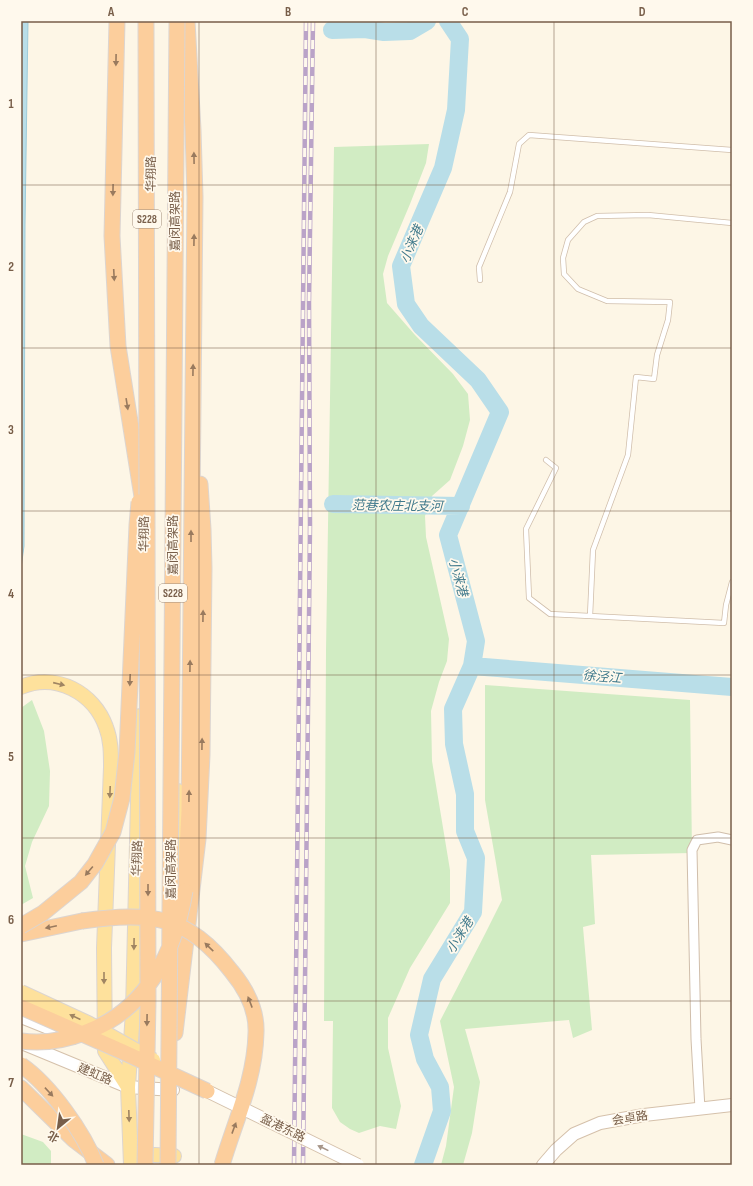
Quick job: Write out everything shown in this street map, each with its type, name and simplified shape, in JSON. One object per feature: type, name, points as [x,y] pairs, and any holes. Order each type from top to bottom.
[{"type":"highway","points":[[117,21],[112,236],[118,346],[144,514]]},
{"type":"highway","name":"嘉闵高架路","points":[[145,1165],[148,1001],[146,21]]},
{"type":"highway","name":"嘉闵高架路","points":[[172,1162],[177,21]]},
{"type":"highway","points":[[21,1042],[47,1042],[69,1039],[96,1029],[113,1020],[142,994],[155,977],[165,960],[182,913],[186,891],[189,811],[195,197],[187,21]]},
{"type":"highway","points":[[175,1033],[198,839],[202,755],[204,529],[192,409]]},
{"type":"highway","points":[[21,926],[43,913],[81,882],[96,864],[113,832],[122,798],[127,752],[137,525],[148,417]]},
{"type":"highway","points":[[21,934],[82,921],[113,917],[154,918],[173,923],[188,930],[205,942],[221,958],[246,992],[253,1011],[256,1031],[255,1054],[250,1078],[242,1109],[222,1165]]},
{"type":"highway","points":[[21,1008],[123,1052],[207,1091]]},
{"type":"highway","points":[[21,1065],[51,1093],[76,1126],[96,1165]]},
{"type":"highway","points":[[21,1088],[73,1139],[107,1165]]},
{"type":"main road","name":"华翔路","points":[[130,1160],[128,1087],[133,1011],[138,807],[153,21]]},
{"type":"main road","name":"华翔路","points":[[172,1162],[179,861],[173,391],[174,21]]},
{"type":"main road","points":[[21,687],[27,684],[42,682],[58,683],[70,687],[82,694],[99,711],[106,726],[110,740],[111,753],[104,948],[105,1051],[128,1087]]},
{"type":"main road","points":[[21,992],[88,1024],[207,1091]]},
{"type":"main road","name":"建虹路","points":[[21,1017],[105,1051],[174,1055]]},
{"type":"main road","name":"建虹路","points":[[21,1042],[128,1087],[173,1090]]},
{"type":"main road","name":"盈港东路","points":[[207,1091],[358,1165]]},
{"type":"main road","name":"会卓路","points":[[543,1165],[556,1150],[574,1134],[600,1123],[644,1115],[732,1105]]},
{"type":"main road","points":[[130,1160],[172,1162]]},
{"type":"street","points":[[700,1108],[696,1039],[692,850],[697,840],[718,837],[732,840]]},
{"type":"lane","points":[[480,280],[479,267],[510,192],[519,144],[529,135],[732,150]]},
{"type":"lane","points":[[590,616],[594,550],[628,455],[636,377],[654,379],[657,356],[668,320],[670,302],[607,301],[578,289],[564,274],[563,258],[568,240],[584,222],[597,216],[648,215],[732,223]]},
{"type":"lane","points":[[546,460],[556,468],[526,530],[529,598],[550,614],[724,623],[726,606],[732,582]]},
{"type":"lane","points":[[726,606],[732,606]]},
{"type":"green space","points":[[429,144],[426,163],[388,256],[383,274],[387,303],[415,335],[453,374],[468,394],[470,420],[463,446],[450,480],[432,496],[425,516],[426,537],[449,639],[447,661],[439,682],[431,711],[432,761],[450,870],[450,903],[410,968],[388,1018],[388,1048],[401,1106],[396,1129],[380,1126],[359,1133],[340,1122],[332,1108],[333,1021],[324,1021],[326,651],[334,147]]},
{"type":"green space","points":[[485,685],[690,700],[692,853],[591,855],[595,924],[583,927],[592,1030],[573,1038],[569,1020],[465,1029],[480,1082],[472,1133],[463,1165],[441,1165],[446,1146],[454,1087],[440,1021],[502,900],[485,800]]},
{"type":"green space","points":[[32,700],[44,731],[50,771],[49,806],[32,842],[25,866],[33,898],[21,905],[21,708]]},
{"type":"green space","points":[[21,1134],[43,1142],[51,1151],[51,1165],[21,1165]]},
{"type":"water","points":[[21,21],[28,21],[25,224],[24,546],[21,568]]},
{"type":"waterway","points":[[332,30],[365,29],[384,32],[410,31],[427,21]]},
{"type":"waterway","name":"小涞港","points":[[423,1165],[442,1111],[440,1087],[425,1059],[419,1035],[432,979],[473,912],[476,858],[465,831],[465,794],[454,744],[453,709],[472,666],[476,641],[448,535],[500,412],[478,380],[421,326],[406,304],[401,266],[443,168],[456,110],[460,39],[448,21]]},
{"type":"waterway","name":"范巷农庄北支河","points":[[333,504],[461,506]]},
{"type":"waterway","name":"徐泾江","points":[[472,666],[732,687]]},
{"type":"railway","points":[[294,1165],[306,21]]},
{"type":"railway","points":[[303,1165],[310,526],[309,302],[313,21]]}]
